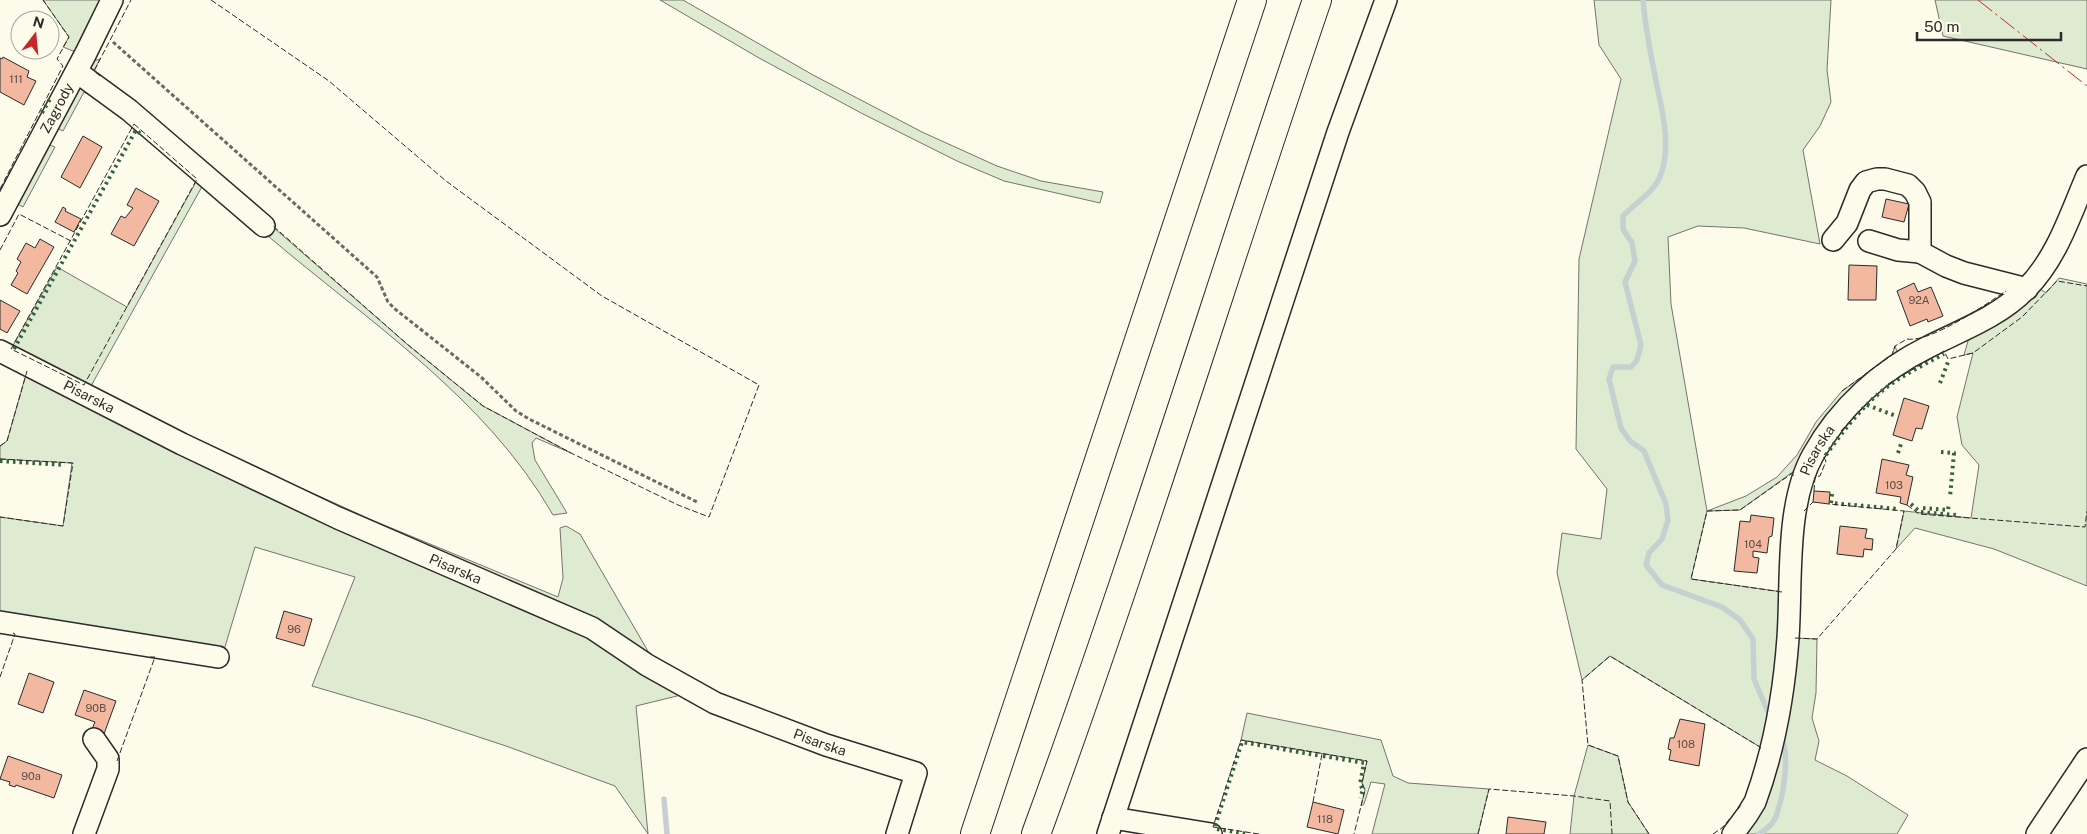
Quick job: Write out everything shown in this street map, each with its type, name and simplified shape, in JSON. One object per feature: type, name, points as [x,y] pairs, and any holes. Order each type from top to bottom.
[{"type":"highway","points":[[976,834],[1252,0]]},
{"type":"highway","points":[[1036,834],[1086,696],[1255,181],[1317,0]]},
{"type":"street","name":"Zagrody","points":[[0,215],[112,0]]},
{"type":"street","points":[[1211,834],[1111,826],[1338,132],[1386,0]]},
{"type":"street","points":[[76,72],[129,110],[264,226]]},
{"type":"street","name":"Pisarska","points":[[1733,834],[1755,802],[1779,714],[1788,638],[1792,551],[1797,502],[1805,471],[1813,454],[1836,420],[1850,404],[1885,374],[1927,347],[2000,310],[2027,289],[2046,266],[2087,176]]},
{"type":"street","points":[[1833,240],[1847,223],[1860,190],[1866,182],[1886,179],[1908,185],[1915,192],[1920,202],[1920,252]]},
{"type":"street","points":[[1869,241],[1898,250],[1920,252],[1964,273],[2027,289]]},
{"type":"street","name":"Pisarska","points":[[0,351],[182,444],[338,518],[592,628],[647,665],[715,703],[826,745],[916,773],[897,834]]},
{"type":"street","points":[[0,622],[218,657]]},
{"type":"street","points":[[84,834],[108,769],[108,759],[94,739]]},
{"type":"street","points":[[2037,834],[2087,759]]},
{"type":"path","points":[[99,28],[377,277],[388,302],[395,309],[481,377],[516,411],[528,419],[697,502]]},
{"type":"green space","points":[[43,0],[103,0],[80,49],[73,51],[63,47],[69,37],[60,24],[60,10],[50,10]]},
{"type":"green space","points":[[660,0],[683,0],[813,75],[922,132],[997,166],[1041,181],[1103,192],[1100,203],[1004,181],[957,161],[863,114],[759,58]]},
{"type":"green space","points":[[1594,0],[1831,0],[1827,70],[1831,102],[1820,126],[1803,150],[1820,244],[1744,228],[1698,226],[1668,237],[1671,304],[1707,511],[1691,579],[1783,592],[1771,726],[1760,747],[1610,656],[1582,680],[1557,573],[1562,533],[1601,539],[1607,489],[1576,449],[1579,259],[1621,79],[1599,45]]},
{"type":"green space","points":[[1935,0],[2087,0],[2087,69],[1943,36]]},
{"type":"green space","points":[[100,59],[94,71],[407,344],[483,406],[571,453],[536,438],[532,443],[535,460],[567,513],[553,515],[526,473],[494,434],[460,398],[423,364],[245,217],[89,74],[90,62]]},
{"type":"green space","points":[[82,86],[112,109],[84,92],[63,131],[53,126],[77,87]]},
{"type":"green space","points":[[45,143],[55,147],[23,207],[14,202]]},
{"type":"green space","points":[[197,180],[204,183],[91,386],[208,446],[372,520],[558,597],[563,578],[560,528],[566,526],[580,534],[656,665],[360,523],[11,349],[57,267],[127,307]]},
{"type":"green space","points":[[2059,278],[2087,284],[2087,586],[1994,549],[1915,528],[1896,549],[1904,511],[1971,518],[1979,465],[1962,445],[1957,417],[1973,353],[1964,355],[1970,334],[2037,287],[2046,293]]},
{"type":"green space","points":[[1895,346],[1898,354],[1794,471],[1740,510],[1707,511],[1746,496],[1777,477],[1797,455],[1816,422],[1842,391],[1892,355]]},
{"type":"green space","points":[[27,371],[595,636],[681,695],[636,706],[648,834],[615,786],[506,746],[421,718],[312,686],[355,577],[255,547],[224,650],[0,617],[0,517],[63,526],[72,463],[0,459],[0,446],[7,441]]},
{"type":"green space","points":[[1795,638],[1817,639],[1816,693],[1812,718],[1819,741],[1815,760],[1847,776],[1908,815],[1897,834],[1740,834]]},
{"type":"green space","points":[[1247,713],[1381,740],[1393,776],[1408,783],[1489,789],[1478,834],[1372,834],[1385,784],[1371,782],[1364,804],[1361,806],[1365,790],[1362,783],[1367,761],[1241,740]]},
{"type":"green space","points":[[1588,745],[1618,756],[1628,802],[1649,834],[1570,834],[1574,796]]},
{"type":"building","points":[[3,57],[29,71],[27,77],[36,81],[24,105],[0,92],[0,58],[2,59]]},
{"type":"building","points":[[83,136],[102,147],[80,188],[61,177]]},
{"type":"building","points":[[136,188],[159,201],[134,246],[111,234],[121,216],[125,218],[133,208],[127,205]]},
{"type":"building","points":[[1886,199],[1909,204],[1904,222],[1882,217]]},
{"type":"building","points":[[63,207],[66,209],[65,211],[81,219],[74,232],[55,222]]},
{"type":"building","points":[[40,239],[54,247],[27,294],[11,285],[18,273],[16,271],[21,262],[17,259],[26,243],[35,248]]},
{"type":"building","points":[[1849,265],[1877,266],[1876,300],[1848,300]]},
{"type":"building","points":[[1914,283],[1918,292],[1931,287],[1943,316],[1928,322],[1927,319],[1910,326],[1897,291]]},
{"type":"building","points":[[0,300],[20,311],[7,333],[0,329]]},
{"type":"building","points":[[1904,398],[1929,406],[1922,429],[1916,428],[1912,441],[1893,435]]},
{"type":"building","points":[[1882,459],[1909,465],[1906,475],[1913,477],[1907,505],[1900,503],[1901,497],[1876,493]]},
{"type":"building","points":[[1814,491],[1830,492],[1829,504],[1813,502]]},
{"type":"building","points":[[1751,515],[1774,518],[1772,536],[1769,537],[1767,553],[1753,551],[1753,557],[1759,558],[1757,573],[1734,571],[1740,521],[1750,522]]},
{"type":"building","points":[[1840,526],[1867,529],[1865,538],[1873,539],[1872,550],[1864,549],[1863,557],[1837,554]]},
{"type":"building","points":[[284,611],[312,619],[304,646],[276,638]]},
{"type":"building","points":[[29,673],[54,682],[43,713],[18,704]]},
{"type":"building","points":[[84,690],[116,701],[104,734],[92,729],[95,722],[75,715]]},
{"type":"building","points":[[1680,719],[1705,724],[1699,766],[1669,760],[1671,750],[1668,749],[1670,738],[1674,738]]},
{"type":"building","points":[[8,756],[62,775],[54,798],[16,785],[15,787],[9,785],[10,782],[0,779]]},
{"type":"building","points":[[1313,802],[1344,810],[1338,834],[1307,827]]},
{"type":"building","points":[[1508,817],[1546,822],[1544,834],[1506,834]]},
{"type":"waterway","points":[[1643,0],[1666,138],[1666,150],[1658,180],[1650,192],[1623,216],[1623,229],[1632,243],[1635,261],[1625,282],[1641,345],[1637,360],[1631,367],[1613,367],[1609,379],[1621,428],[1630,441],[1644,451],[1666,504],[1668,520],[1662,539],[1649,553],[1646,565],[1662,585],[1722,607],[1740,620],[1753,639],[1754,679],[1771,719]]},
{"type":"waterway","points":[[1759,834],[1773,821],[1780,802],[1786,762],[1784,743],[1781,736]]},
{"type":"waterway","points":[[664,799],[667,834]]},
{"type":"hedge","points":[[42,113],[51,97]]},
{"type":"hedge","points":[[14,349],[136,130],[141,134]]},
{"type":"hedge","points":[[1826,455],[1854,419],[1878,394],[1915,369],[1944,354]]},
{"type":"hedge","points":[[1940,383],[1948,362]]},
{"type":"hedge","points":[[1867,405],[1896,416]]},
{"type":"hedge","points":[[1898,453],[1902,441]]},
{"type":"hedge","points":[[1941,452],[1954,453],[1950,497]]},
{"type":"hedge","points":[[0,461],[65,465]]},
{"type":"hedge","points":[[1832,494],[1831,503],[1899,509]]},
{"type":"hedge","points":[[1923,508],[1948,510],[1949,503]]},
{"type":"hedge","points":[[1911,504],[1920,512],[1956,515]]},
{"type":"hedge","points":[[1215,826],[1242,742],[1321,756]]},
{"type":"hedge","points":[[1323,756],[1364,763],[1360,784],[1363,790],[1360,798]]},
{"type":"hedge","points":[[1217,829],[1247,834]]},
{"type":"fence","points":[[0,189],[63,66],[57,59],[69,37],[43,0]]},
{"type":"fence","points":[[100,76],[94,71],[131,0]]},
{"type":"fence","points":[[211,0],[329,81],[446,181],[602,296],[759,385],[709,517],[678,505],[571,453],[483,406],[407,344],[272,225]]},
{"type":"fence","points":[[134,124],[197,179],[84,385],[11,349],[134,124]]},
{"type":"fence","points":[[0,250],[19,214],[71,241]]},
{"type":"fence","points":[[1888,384],[1944,351],[1948,359],[1973,353],[2022,317],[2057,281],[2087,286]]},
{"type":"fence","points":[[1842,391],[1892,355],[1895,346],[1907,339],[1917,339],[1943,329],[2006,291]]},
{"type":"fence","points":[[0,446],[7,441],[27,371]]},
{"type":"fence","points":[[1841,431],[1866,404]]},
{"type":"fence","points":[[1814,491],[1815,477],[1820,476],[1826,461],[1823,456],[1825,454]]},
{"type":"fence","points":[[0,459],[73,463],[63,526],[0,517]]},
{"type":"fence","points":[[1782,592],[1691,579],[1707,511],[1740,510],[1794,472],[1793,476]]},
{"type":"fence","points":[[1804,511],[1813,502]]},
{"type":"fence","points":[[1795,638],[1817,639],[1896,549],[1904,511],[1829,504]]},
{"type":"fence","points":[[1907,505],[1919,514],[2085,527],[2087,511]]},
{"type":"fence","points":[[0,677],[15,634],[13,633]]},
{"type":"fence","points":[[1649,834],[1628,802],[1618,756],[1588,745],[1582,680],[1610,656],[1760,747],[1760,750]]},
{"type":"fence","points":[[117,761],[155,657],[150,657]]},
{"type":"fence","points":[[1259,834],[1213,827],[1241,740],[1367,761],[1362,783],[1365,790],[1354,834]]},
{"type":"fence","points":[[1313,802],[1322,754]]},
{"type":"fence","points":[[1478,834],[1489,789],[1610,801],[1612,834]]},
{"type":"fence","points":[[1713,834],[1722,828],[1742,804]]},
{"type":"power","points":[[1978,0],[2087,86]]}]
